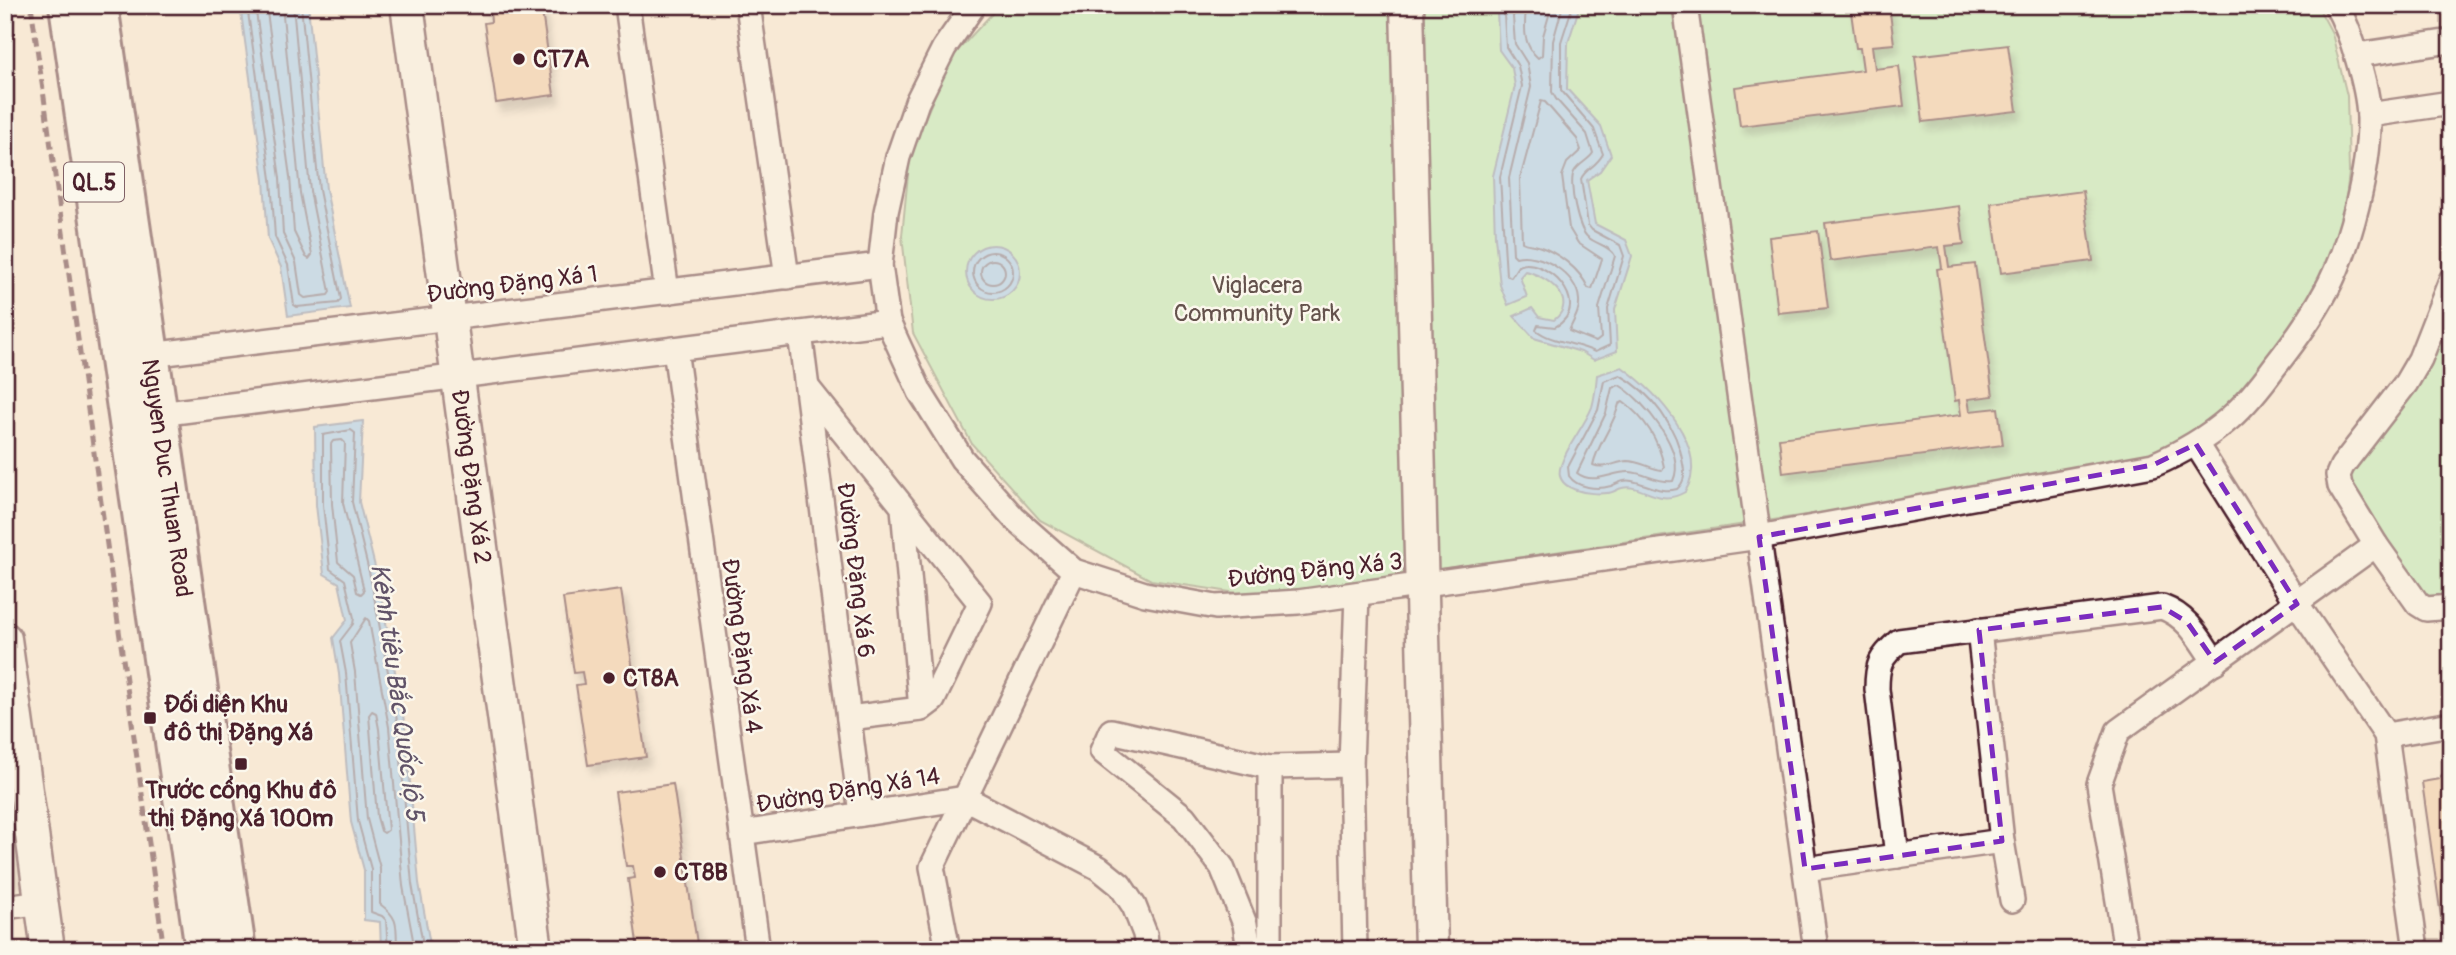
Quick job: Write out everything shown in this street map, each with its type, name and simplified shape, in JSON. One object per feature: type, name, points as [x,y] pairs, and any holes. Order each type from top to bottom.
[{"type":"highway","name":"Nguyen Duc Thuan Road","points":[[69,5],[135,357],[236,950]]},
{"type":"highway","name":"Nguyen Duc Thuan Road","points":[[98,5],[135,357]]},
{"type":"highway","name":"Nguyen Duc Thuan Road","points":[[144,416],[205,950]]},
{"type":"street","name":"Đường Đặng Xá 2","points":[[407,5],[536,950]]},
{"type":"street","points":[[627,5],[667,292]]},
{"type":"street","points":[[748,5],[787,277]]},
{"type":"street","name":"Đường Đặng Xá 3","points":[[974,5],[944,48],[917,102],[898,157],[886,212],[880,265],[888,322],[920,393],[961,459],[1014,518],[1074,570],[1145,594],[1216,607],[1298,602],[1759,537],[2154,465],[2196,444],[2231,418],[2261,385],[2294,341],[2327,289],[2349,234],[2364,174],[2369,115],[2357,55],[2336,5]]},
{"type":"street","points":[[1407,5],[1431,950]]},
{"type":"street","points":[[1685,5],[1816,950]]},
{"type":"street","points":[[2357,55],[2451,41]]},
{"type":"street","points":[[2369,115],[2451,103]]},
{"type":"street","name":"Đường Đặng Xá 1","points":[[135,357],[880,265]]},
{"type":"street","points":[[2451,280],[2420,359],[2406,383],[2342,466],[2338,475],[2340,486],[2376,545],[2418,604],[2426,609],[2451,607]]},
{"type":"street","points":[[144,416],[888,322]]},
{"type":"street","name":"Đường Đặng Xá 6","points":[[800,333],[861,814]]},
{"type":"street","name":"Đường Đặng Xá 4","points":[[675,349],[758,950]]},
{"type":"street","points":[[807,387],[980,603],[933,700],[921,709],[849,718]]},
{"type":"street","points":[[2196,444],[2297,604],[2386,734],[2416,950]]},
{"type":"street","points":[[903,508],[921,709]]},
{"type":"street","points":[[2126,950],[2099,784],[2118,731],[2376,545]]},
{"type":"street","points":[[948,950],[932,867],[1074,570]]},
{"type":"street","points":[[1355,950],[1351,765],[1357,594]]},
{"type":"street","points":[[1897,856],[1877,689],[1877,669],[1884,655],[1899,640],[2162,607],[2177,613],[2187,622],[2215,662]]},
{"type":"street","points":[[1979,630],[2002,841],[2012,900]]},
{"type":"street","points":[[5,639],[14,763],[42,902],[48,950]]},
{"type":"street","points":[[2386,734],[2451,724]]},
{"type":"street","points":[[1249,950],[1245,924],[1222,867],[1184,817],[1102,751],[1111,731],[1270,767],[1351,765]]},
{"type":"street","points":[[1270,767],[1270,950]]},
{"type":"street","name":"Đường Đặng Xá 14","points":[[742,833],[965,798],[1099,868],[1120,885],[1134,905],[1145,934],[1147,950]]},
{"type":"street","points":[[1805,869],[2002,841]]},
{"type":"street","points":[[5,907],[42,902]]},
{"type":"highlighted area","points":[[2196,444],[2297,604],[2215,662],[2187,622],[2162,607],[1979,630],[2002,841],[1805,869],[1759,537],[2153,465]]},
{"type":"green space","name":"Viglacera Community Park","points":[[1000,5],[2317,5],[2332,33],[2347,96],[2349,172],[2341,242],[2302,322],[2229,412],[2152,464],[1257,596],[1151,580],[1040,520],[972,444],[913,333],[902,236],[910,154],[950,59]]},
{"type":"green space","points":[[2451,331],[2451,600],[2425,601],[2343,473],[2439,332]]},
{"type":"water","points":[[240,5],[308,5],[326,189],[350,308],[288,316],[281,267],[268,239],[264,180]]},
{"type":"water","points":[[1501,5],[1580,5],[1568,43],[1567,89],[1601,126],[1611,155],[1600,171],[1587,180],[1595,224],[1626,240],[1632,256],[1615,310],[1617,351],[1594,360],[1581,352],[1534,338],[1514,316],[1532,308],[1539,317],[1554,320],[1561,312],[1563,304],[1562,297],[1550,283],[1525,271],[1520,277],[1527,297],[1508,305],[1500,285],[1493,176],[1515,86],[1512,68],[1499,50],[1497,12]]},
{"type":"water","points":[[998,245],[1008,249],[1016,257],[1020,272],[1016,287],[1008,295],[988,299],[978,295],[970,287],[966,267],[970,257],[978,249]]},
{"type":"water","points":[[1622,367],[1664,405],[1686,439],[1691,457],[1691,475],[1685,492],[1666,497],[1630,487],[1609,493],[1592,493],[1575,490],[1562,481],[1561,465],[1592,407],[1597,375]]},
{"type":"water","name":"Kênh tiêu Bắc Quốc lộ 5","points":[[363,421],[359,502],[378,579],[405,726],[419,883],[431,950],[381,950],[380,922],[364,920],[364,870],[351,822],[339,674],[333,638],[347,620],[339,583],[324,574],[316,505],[315,427]]},
{"type":"building","name":"CT7A","points":[[483,5],[541,5],[554,95],[496,103],[484,23],[491,22],[490,10],[484,9]]},
{"type":"building","points":[[1850,5],[1889,5],[1894,44],[1872,46],[1875,69],[1899,66],[1904,106],[1740,126],[1735,87],[1863,70],[1860,48],[1856,48]]},
{"type":"building","points":[[2008,45],[2017,111],[1923,122],[1915,56]]},
{"type":"building","points":[[2083,191],[2093,261],[2001,273],[1991,203]]},
{"type":"building","points":[[1959,206],[1964,244],[1946,246],[1949,267],[1975,264],[1993,396],[1968,399],[1970,411],[1998,408],[2003,445],[1783,473],[1779,438],[1961,415],[1959,400],[1955,401],[1937,269],[1942,268],[1939,247],[1830,261],[1825,223]]},
{"type":"building","points":[[1818,231],[1828,308],[1778,313],[1769,237]]},
{"type":"building","name":"CT8A","points":[[621,590],[646,757],[588,765],[576,685],[584,684],[582,672],[574,673],[563,598]]},
{"type":"building","points":[[2448,749],[2451,749],[2451,937],[2444,938],[2422,782],[2439,779],[2450,763]]},
{"type":"building","name":"CT8B","points":[[673,784],[698,950],[638,950],[628,879],[635,878],[633,866],[626,866],[615,792]]},
{"type":"building","points":[[7,831],[13,880],[5,880]]},
{"type":"railway","points":[[31,5],[164,950]]},
{"type":"place","name":"CT7A","points":[[519,59]]},
{"type":"place","name":"CT8A","points":[[609,678]]},
{"type":"place","name":"Đối diện Khu đô thị Đặng Xá","points":[[150,718]]},
{"type":"place","name":"Trước cổng Khu đô thị Đặng Xá 100m","points":[[241,764]]},
{"type":"place","name":"CT8B","points":[[660,872]]}]
